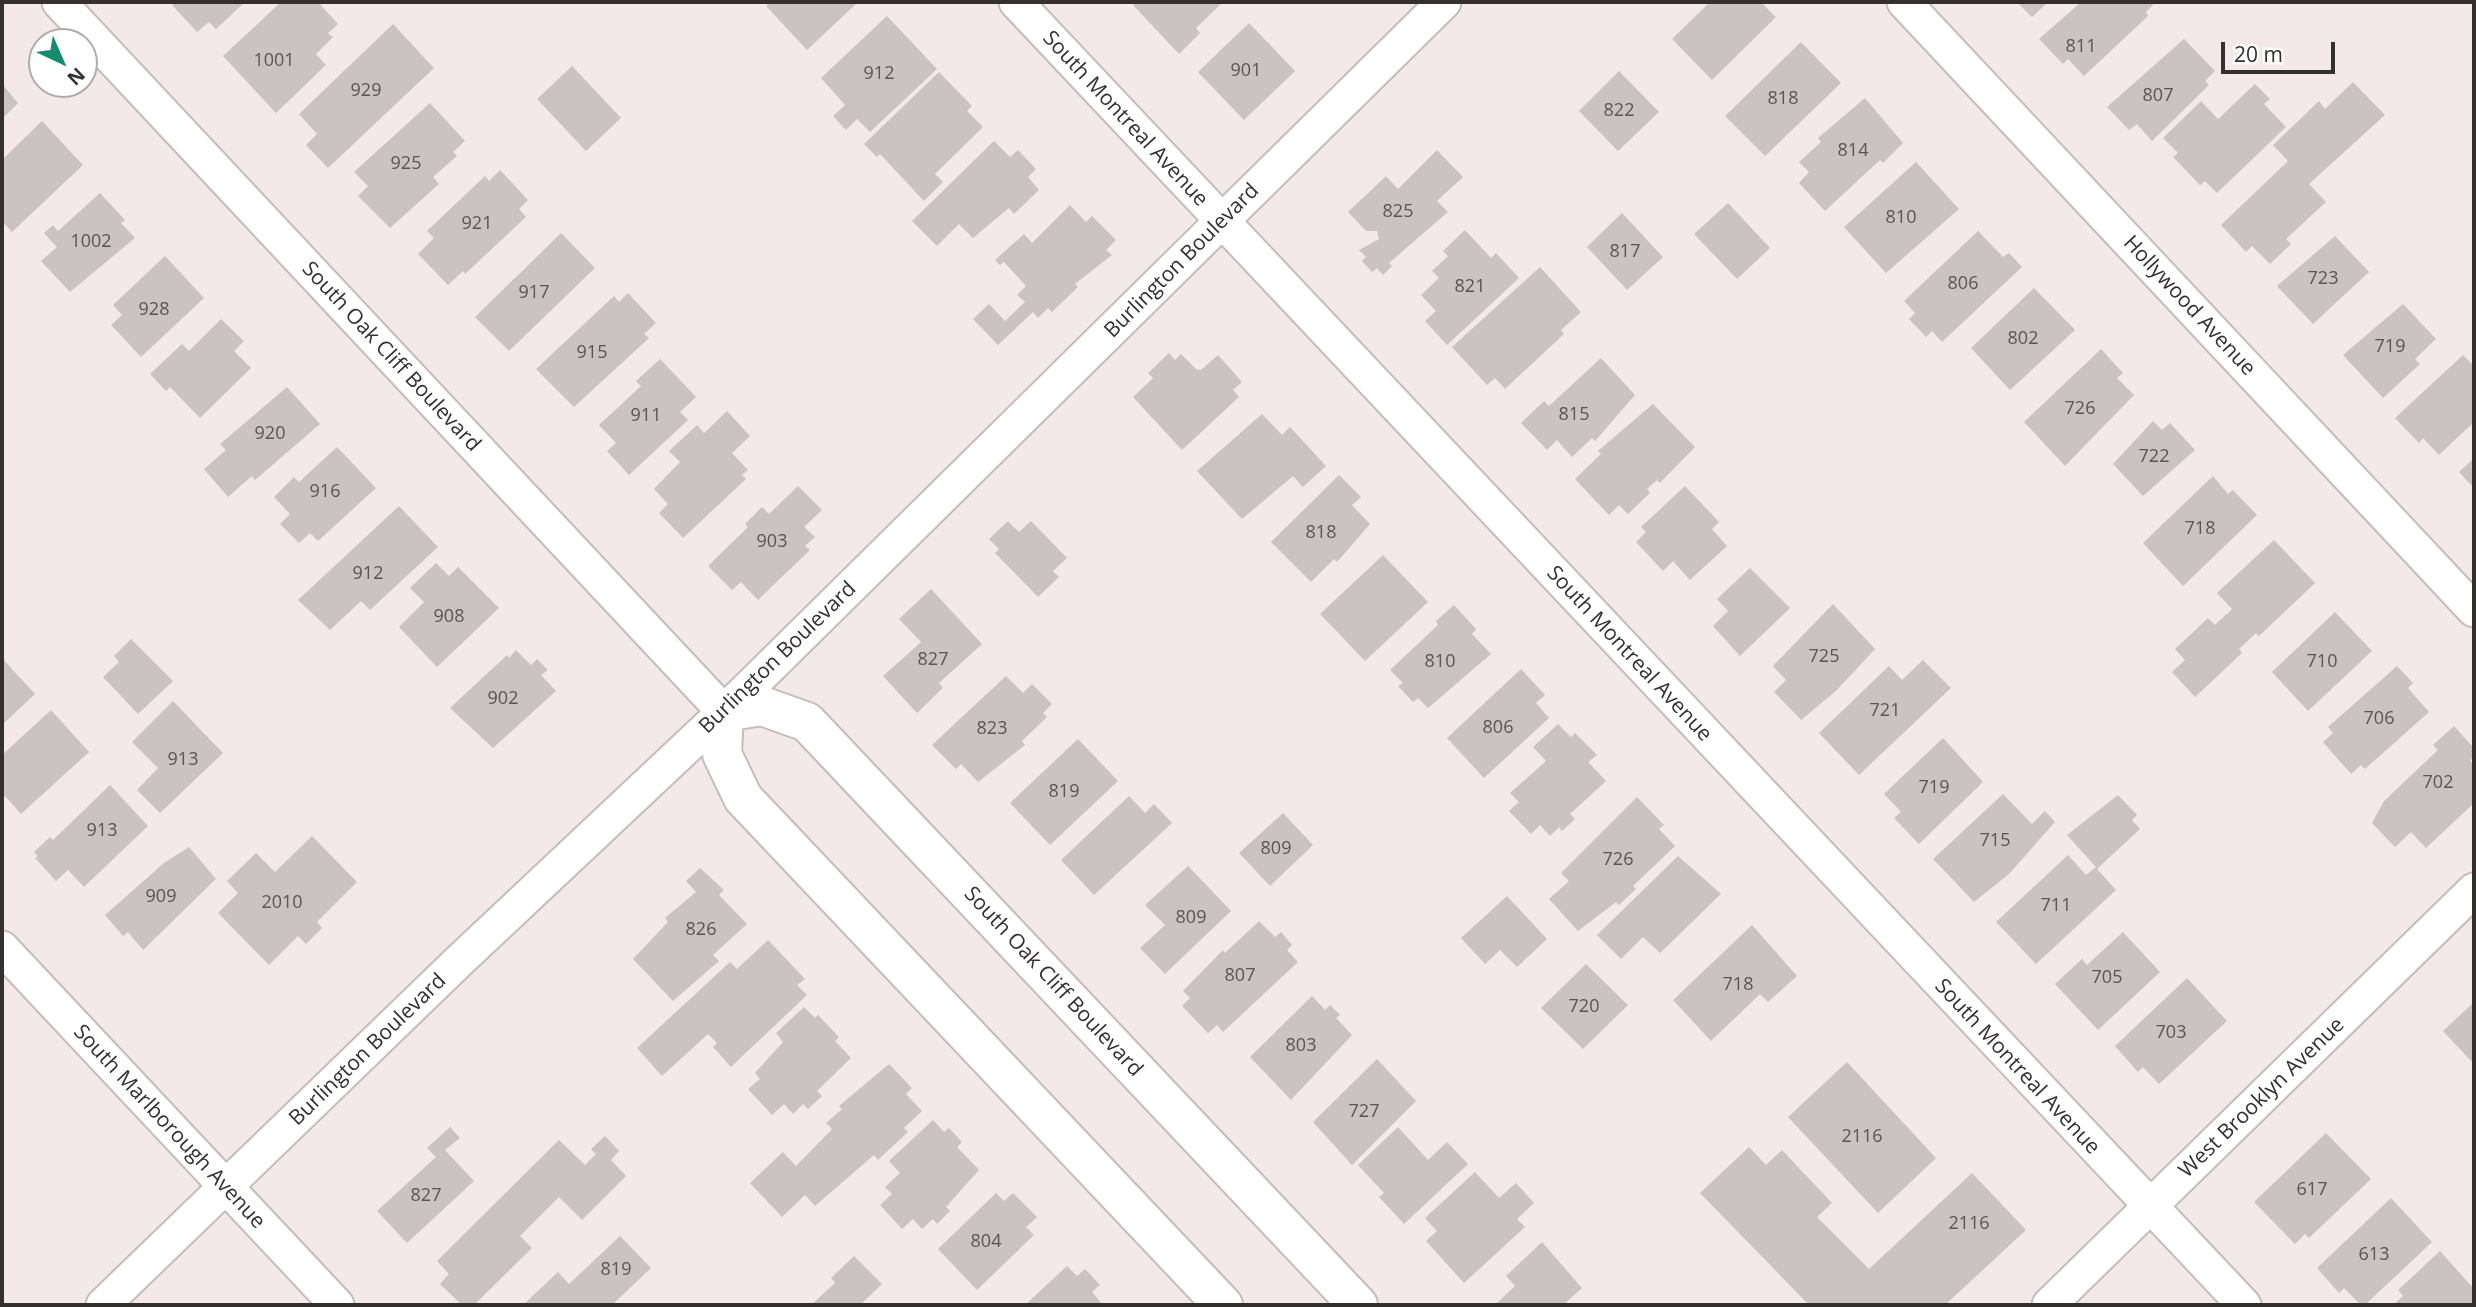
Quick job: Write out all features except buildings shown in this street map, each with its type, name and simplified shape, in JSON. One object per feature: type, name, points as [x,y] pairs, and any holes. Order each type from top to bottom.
[{"type":"street","name":"South Oak Cliff Boulevard","points":[[59,2],[724,712],[762,706],[807,722],[1358,1305]]},
{"type":"street","name":"South Montreal Avenue","points":[[1016,2],[2244,1305]]},
{"type":"street","name":"Burlington Boulevard","points":[[103,1305],[457,963],[724,712],[1444,2]]},
{"type":"street","name":"Hollywood Avenue","points":[[1904,2],[2474,610]]},
{"type":"street","points":[[724,712],[722,754],[743,798],[1223,1305]]},
{"type":"street","name":"West Brooklyn Avenue","points":[[2049,1305],[2474,890]]},
{"type":"street","name":"South Marlborough Avenue","points":[[2,948],[337,1305]]}]
